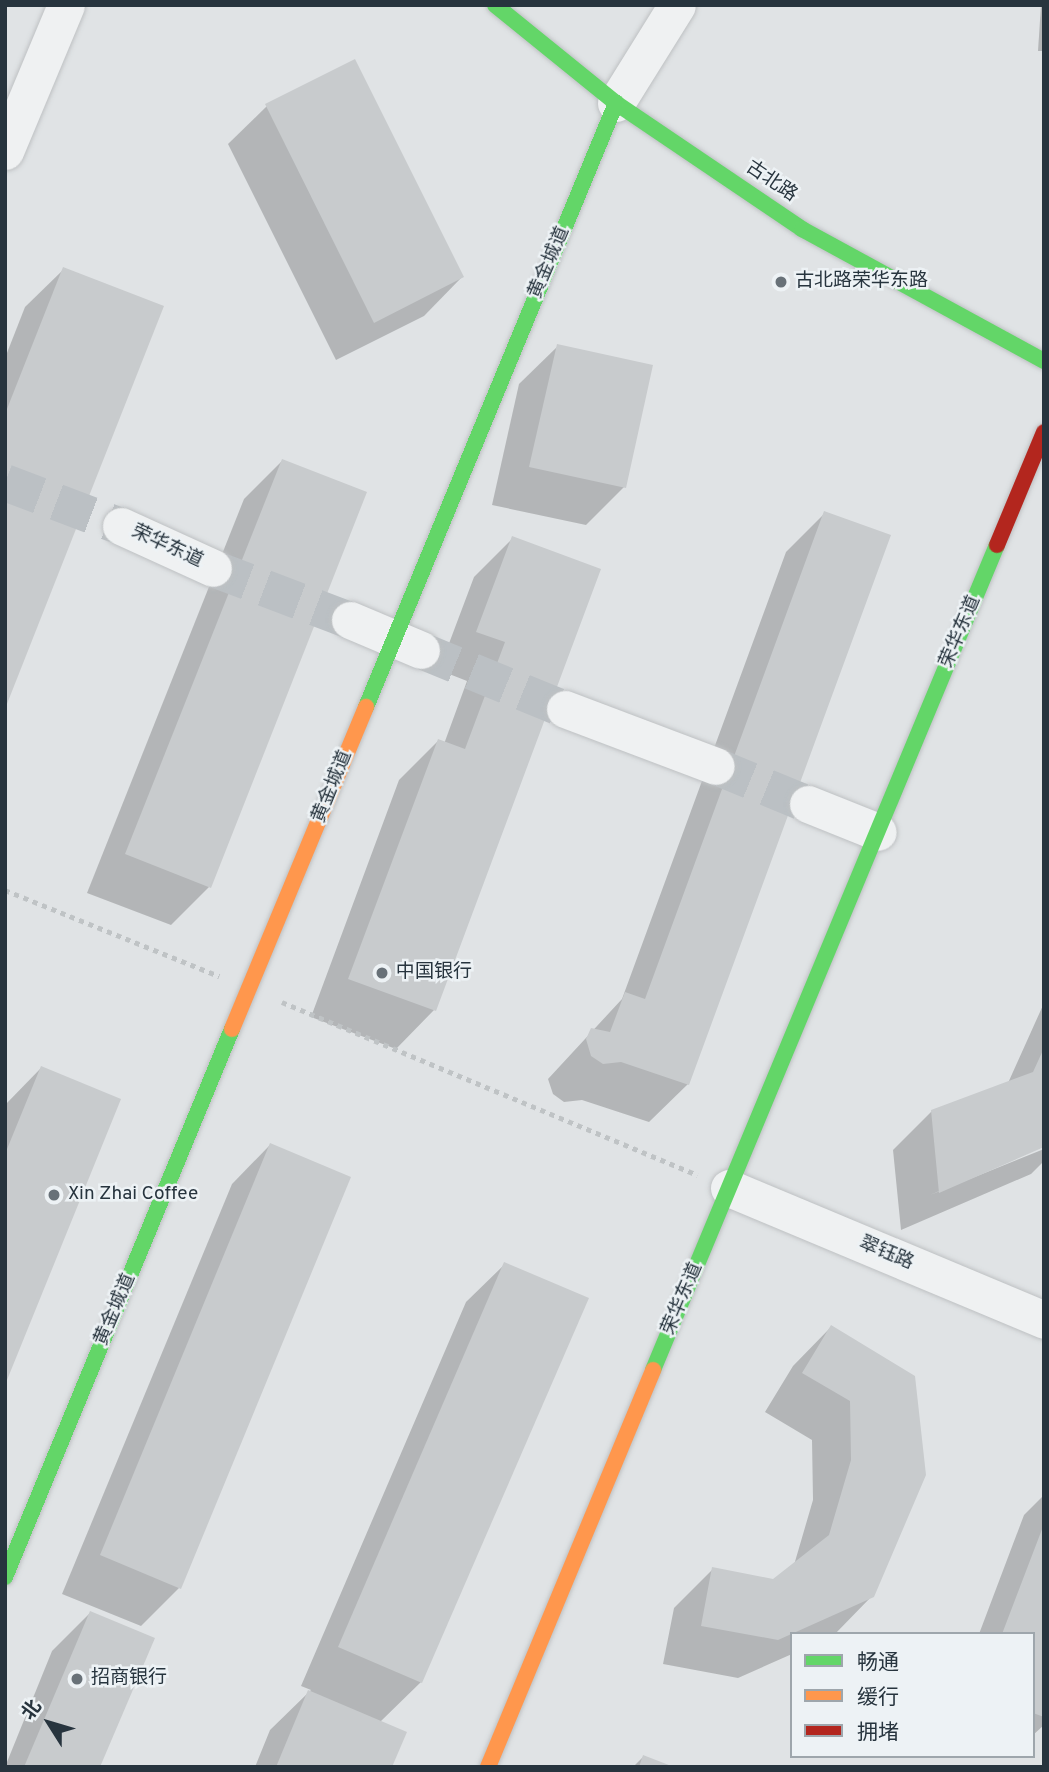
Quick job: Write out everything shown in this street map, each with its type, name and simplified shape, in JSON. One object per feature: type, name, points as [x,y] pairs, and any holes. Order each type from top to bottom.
[{"type":"street","points":[[5,151],[66,5]]},
{"type":"street","name":"古北路","points":[[495,5],[616,103],[802,229],[1044,361]]},
{"type":"street","name":"黄金城道","points":[[5,1577],[249,988],[408,644],[616,103],[677,5]]},
{"type":"street","name":"荣华东道","points":[[488,1767],[1044,432]]},
{"type":"street","name":"荣华东道","points":[[121,526],[213,569]]},
{"type":"street","points":[[350,620],[408,644]]},
{"type":"street","points":[[565,709],[716,766]]},
{"type":"street","points":[[808,804],[878,831]]},
{"type":"street","name":"翠钰路","points":[[729,1188],[1044,1320]]},
{"type":"path","points":[[5,890],[249,988],[729,1188]]},
{"type":"building","points":[[355,59],[464,277],[374,323],[265,104]]},
{"type":"building","points":[[63,267],[164,306],[5,709],[5,414]]},
{"type":"building","points":[[557,344],[653,365],[626,488],[529,467]]},
{"type":"building","points":[[282,459],[367,492],[211,888],[125,854]]},
{"type":"building","points":[[824,511],[891,535],[689,1085],[621,1062],[603,1064],[591,1056],[586,1039],[591,1028],[610,1032],[625,992],[645,999]]},
{"type":"building","points":[[512,536],[601,569],[436,1011],[348,979],[438,739],[465,749],[505,642],[476,632]]},
{"type":"building","points":[[1044,1048],[1044,1147],[939,1193],[931,1110],[1033,1072]]},
{"type":"building","points":[[41,1066],[121,1099],[5,1385],[5,1154]]},
{"type":"building","points":[[270,1143],[351,1177],[181,1589],[100,1555]]},
{"type":"building","points":[[504,1262],[589,1298],[422,1683],[338,1647]]},
{"type":"building","points":[[831,1325],[915,1376],[926,1475],[874,1597],[796,1632],[790,1632],[790,1635],[778,1640],[701,1626],[712,1567],[773,1579],[829,1535],[851,1460],[850,1401],[802,1373]]},
{"type":"building","points":[[1044,1524],[1044,1717],[1035,1714],[1035,1632],[1003,1632]]},
{"type":"building","points":[[90,1611],[155,1638],[100,1767],[24,1767]]},
{"type":"building","points":[[308,1690],[407,1732],[392,1767],[276,1767]]},
{"type":"building","points":[[643,1755],[674,1767],[639,1767]]},
{"type":"tunnel","points":[[5,482],[121,526]]},
{"type":"tunnel","points":[[213,568],[350,620]]},
{"type":"tunnel","points":[[421,650],[565,709]]},
{"type":"tunnel","points":[[716,766],[808,804]]},
{"type":"traffic: fast","points":[[495,5],[616,103],[802,229],[1044,361]]},
{"type":"traffic: fast","points":[[366,707],[616,103]]},
{"type":"traffic: fast","points":[[653,1370],[997,545]]},
{"type":"traffic: fast","points":[[5,1577],[232,1029]]},
{"type":"traffic: slow","points":[[232,1029],[366,707]]},
{"type":"traffic: slow","points":[[488,1767],[653,1370]]},
{"type":"traffic: jam","points":[[997,545],[1044,432]]},
{"type":"place","name":"古北路荣华东路","points":[[781,282]]},
{"type":"place","name":"中国银行","points":[[382,973]]},
{"type":"place","name":"Xin Zhai Coffee","points":[[54,1195]]},
{"type":"place","name":"招商银行","points":[[77,1679]]}]
